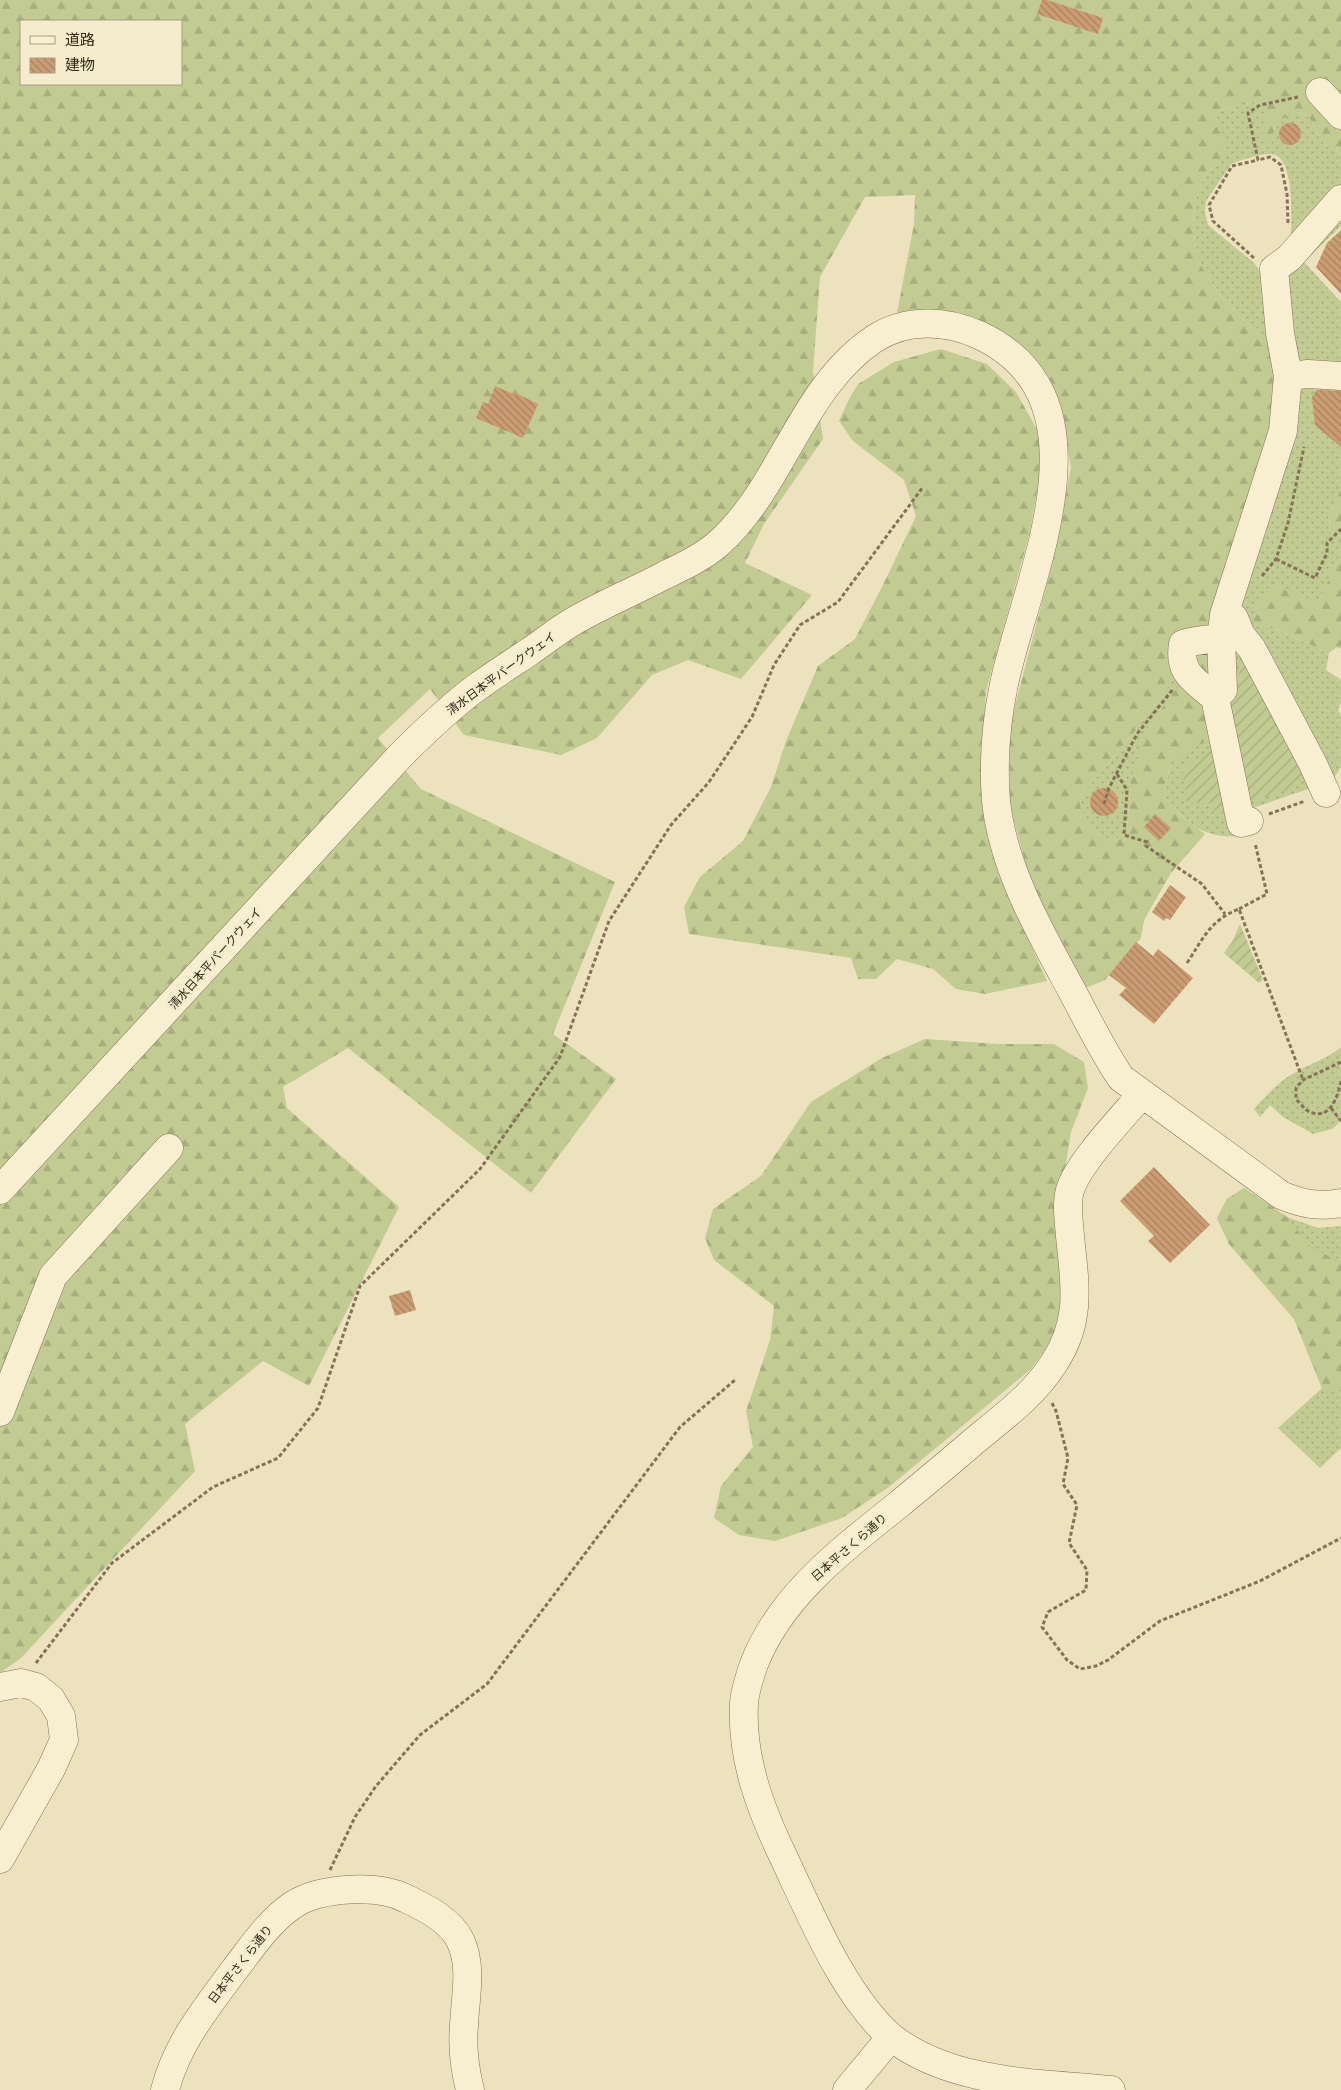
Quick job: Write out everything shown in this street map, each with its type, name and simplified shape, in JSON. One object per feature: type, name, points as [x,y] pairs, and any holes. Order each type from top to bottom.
[{"type":"street","points":[[1320,92],[1341,115]]},
{"type":"street","points":[[1326,793],[1313,764],[1252,649],[1232,631],[1224,615],[1283,431],[1288,376],[1280,334],[1274,268],[1289,258],[1341,198]]},
{"type":"street","name":"清水日本平パークウェイ","points":[[0,1190],[400,755],[437,720],[476,688],[573,621],[699,559],[741,520],[760,496],[824,389],[839,368],[880,335],[924,323],[951,325],[992,341],[1009,354],[1031,378],[1041,394],[1053,435],[1052,495],[1043,543],[1014,644],[1002,695],[996,732],[995,764],[996,799],[1008,855],[1020,888],[1046,943],[1108,1058],[1121,1078],[1281,1195],[1299,1203],[1318,1206],[1341,1203]]},
{"type":"street","points":[[1288,376],[1308,374],[1341,376]]},
{"type":"street","points":[[1232,631],[1182,644],[1181,659],[1185,672],[1215,698],[1241,823],[1249,821]]},
{"type":"street","points":[[1215,698],[1223,690],[1232,631]]},
{"type":"street","name":"日本平さくら通り","points":[[1111,2090],[979,2076],[949,2068],[902,2046],[875,2023],[839,1969],[795,1882],[759,1803],[750,1772],[744,1736],[744,1700],[762,1644],[793,1599],[825,1565],[1036,1388],[1054,1364],[1068,1340],[1074,1319],[1075,1291],[1069,1224],[1069,1193],[1079,1171],[1142,1094]]},
{"type":"street","points":[[0,1412],[53,1276],[169,1148]]},
{"type":"street","points":[[0,1859],[51,1769],[64,1740],[60,1716],[51,1699],[36,1687],[10,1685]]},
{"type":"street","name":"日本平さくら通り","points":[[166,2090],[174,2063],[183,2044],[200,2016],[253,1945],[294,1904],[318,1895],[349,1889],[377,1890],[403,1896],[430,1910],[450,1927],[460,1939],[466,1959],[468,1980],[464,2028],[466,2072],[470,2090]]},
{"type":"street","points":[[848,2090],[891,2038]]},
{"type":"path","points":[[1258,160],[1248,113],[1260,106],[1320,92]]},
{"type":"path","points":[[1274,268],[1255,258],[1213,221],[1209,205],[1232,166],[1270,157],[1281,165],[1287,194],[1288,227]]},
{"type":"path","points":[[1304,447],[1288,522],[1276,559],[1315,578],[1327,553],[1327,544],[1341,530]]},
{"type":"path","points":[[10,1685],[112,1563],[213,1487],[278,1458],[318,1408],[360,1286],[480,1169],[560,1057],[609,921],[671,824],[709,782],[752,717],[774,665],[800,625],[838,602],[923,487]]},
{"type":"path","points":[[1104,804],[1109,788],[1137,734],[1185,672]]},
{"type":"path","points":[[1117,774],[1127,790],[1124,836],[1147,842],[1146,846],[1202,884],[1226,914]]},
{"type":"path","points":[[1187,963],[1214,922],[1267,894],[1249,821],[1326,793]]},
{"type":"path","points":[[1239,909],[1303,1080]]},
{"type":"path","points":[[1341,1062],[1303,1080],[1296,1088],[1296,1099],[1309,1112],[1321,1114],[1331,1108],[1340,1095],[1341,1081]]},
{"type":"path","points":[[1331,1108],[1341,1121]]},
{"type":"path","points":[[318,1895],[355,1817],[376,1786],[420,1736],[488,1684],[680,1427],[735,1380]]},
{"type":"path","points":[[1039,1384],[1056,1410],[1068,1458],[1063,1484],[1077,1505],[1069,1543],[1087,1570],[1086,1590],[1048,1612],[1042,1627],[1067,1660],[1080,1669],[1096,1666],[1108,1660],[1160,1621],[1260,1581],[1341,1538]]},
{"type":"green space","points":[[0,0],[1341,0],[1341,154],[1325,145],[1308,116],[1297,112],[1278,122],[1274,130],[1272,142],[1265,145],[1262,132],[1265,107],[1257,101],[1217,111],[1216,124],[1223,135],[1225,152],[1222,161],[1207,172],[1194,202],[1193,228],[1198,261],[1220,295],[1263,339],[1276,372],[1293,448],[1230,616],[1201,632],[1172,637],[1167,658],[1175,677],[1134,732],[1083,793],[1081,799],[1081,809],[1088,823],[1097,833],[1108,839],[1121,837],[1127,832],[1130,786],[1142,735],[1180,684],[1204,700],[1214,736],[1170,763],[1164,796],[1181,816],[1205,834],[1171,873],[1144,920],[1141,938],[1105,980],[1083,989],[1032,887],[1010,807],[1009,729],[1055,552],[1071,467],[1058,398],[1032,368],[949,313],[897,313],[914,224],[915,195],[865,197],[820,277],[813,371],[823,439],[764,524],[745,563],[812,595],[741,679],[688,660],[652,675],[597,738],[561,755],[464,735],[430,689],[378,738],[421,789],[615,882],[553,1034],[616,1079],[531,1193],[348,1048],[283,1087],[287,1108],[399,1207],[309,1386],[263,1361],[185,1424],[195,1471],[21,1658],[0,1673]]},
{"type":"green space","points":[[1257,101],[1265,107],[1266,119],[1263,129],[1272,142],[1274,130],[1278,122],[1296,112],[1308,116],[1325,145],[1341,154],[1341,187],[1291,239],[1291,204],[1288,176],[1284,164],[1278,157],[1270,154],[1232,163],[1206,201],[1205,212],[1208,225],[1253,262],[1265,278],[1283,282],[1341,207],[1341,226],[1304,262],[1341,302],[1341,490],[1330,512],[1329,535],[1341,543],[1341,553],[1318,603],[1254,624],[1277,630],[1329,653],[1326,670],[1341,680],[1341,703],[1338,709],[1341,715],[1341,767],[1332,781],[1235,814],[1240,836],[1227,836],[1205,832],[1196,827],[1180,814],[1164,796],[1170,764],[1130,786],[1127,832],[1121,837],[1108,839],[1102,837],[1087,823],[1080,808],[1081,799],[1083,793],[1134,732],[1175,677],[1167,658],[1262,338],[1220,295],[1198,261],[1193,228],[1194,202],[1207,172],[1222,161],[1223,135],[1216,124],[1217,111]],"holes":[[[1239,663],[1244,804],[1213,810],[1211,803],[1239,676]]]},
{"type":"green space","points":[[941,349],[987,364],[1016,392],[1039,433],[1040,474],[1030,532],[986,691],[982,750],[984,821],[1007,892],[1047,981],[985,994],[956,989],[933,969],[897,959],[876,979],[858,979],[851,958],[689,934],[684,907],[700,877],[743,841],[771,787],[786,741],[818,666],[855,639],[916,516],[904,480],[853,441],[839,421],[849,399],[858,384],[894,362]]},
{"type":"green space","points":[[1341,490],[1341,543],[1329,536],[1330,512]]},
{"type":"green space","points":[[1341,553],[1341,649],[1337,647],[1329,653],[1277,630],[1253,624],[1256,602],[1274,583],[1318,603]]},
{"type":"green space","points":[[1208,649],[1211,690],[1190,651]]},
{"type":"green space","points":[[1240,656],[1306,775],[1294,788],[1244,804],[1213,811],[1211,803],[1187,803],[1182,769],[1232,737],[1226,698],[1230,679],[1239,676]]},
{"type":"green space","points":[[1240,924],[1263,980],[1259,983],[1224,953],[1232,942]]},
{"type":"green space","points":[[925,1039],[998,1044],[1054,1044],[1084,1062],[1088,1088],[1071,1132],[1065,1169],[1055,1191],[1062,1304],[1051,1342],[1031,1369],[889,1487],[842,1518],[775,1541],[739,1535],[714,1518],[721,1486],[753,1447],[746,1411],[770,1340],[774,1306],[714,1260],[705,1238],[713,1209],[761,1176],[811,1102],[882,1058]]},
{"type":"green space","points":[[1341,1047],[1341,1121],[1332,1129],[1313,1134],[1283,1117],[1270,1105],[1260,1117],[1254,1109],[1279,1084],[1290,1075],[1330,1055]]},
{"type":"green space","points":[[1244,1188],[1287,1217],[1318,1228],[1341,1226],[1341,1448],[1320,1468],[1278,1428],[1322,1388],[1294,1319],[1229,1244],[1217,1218],[1227,1199]]},
{"type":"green space","points":[[1244,1188],[1287,1217],[1310,1246],[1341,1263],[1341,1391],[1322,1388],[1294,1319],[1229,1244],[1217,1218],[1227,1199]]},
{"type":"building","points":[[1042,0],[1103,18],[1098,34],[1037,14]]},
{"type":"building","points":[[1290,123],[1298,126],[1301,134],[1298,142],[1290,145],[1282,142],[1279,134],[1282,126]]},
{"type":"building","points":[[1341,230],[1341,294],[1316,267],[1327,243]]},
{"type":"building","points":[[495,386],[516,395],[516,393],[538,404],[523,438],[476,418],[483,402],[488,404]]},
{"type":"building","points":[[1317,390],[1341,391],[1341,447],[1315,425],[1312,397]]},
{"type":"building","points":[[1104,788],[1114,792],[1118,802],[1114,812],[1104,816],[1094,812],[1090,802],[1094,792]]},
{"type":"building","points":[[1155,814],[1171,828],[1159,841],[1144,827]]},
{"type":"building","points":[[1170,885],[1186,897],[1170,920],[1166,918],[1164,921],[1152,912]]},
{"type":"building","points":[[1136,942],[1153,956],[1158,949],[1193,978],[1154,1024],[1119,995],[1126,988],[1109,975]]},
{"type":"building","points":[[1154,1167],[1210,1225],[1170,1263],[1148,1241],[1154,1236],[1120,1201]]},
{"type":"building","points":[[410,1290],[416,1310],[395,1316],[389,1296]]}]
